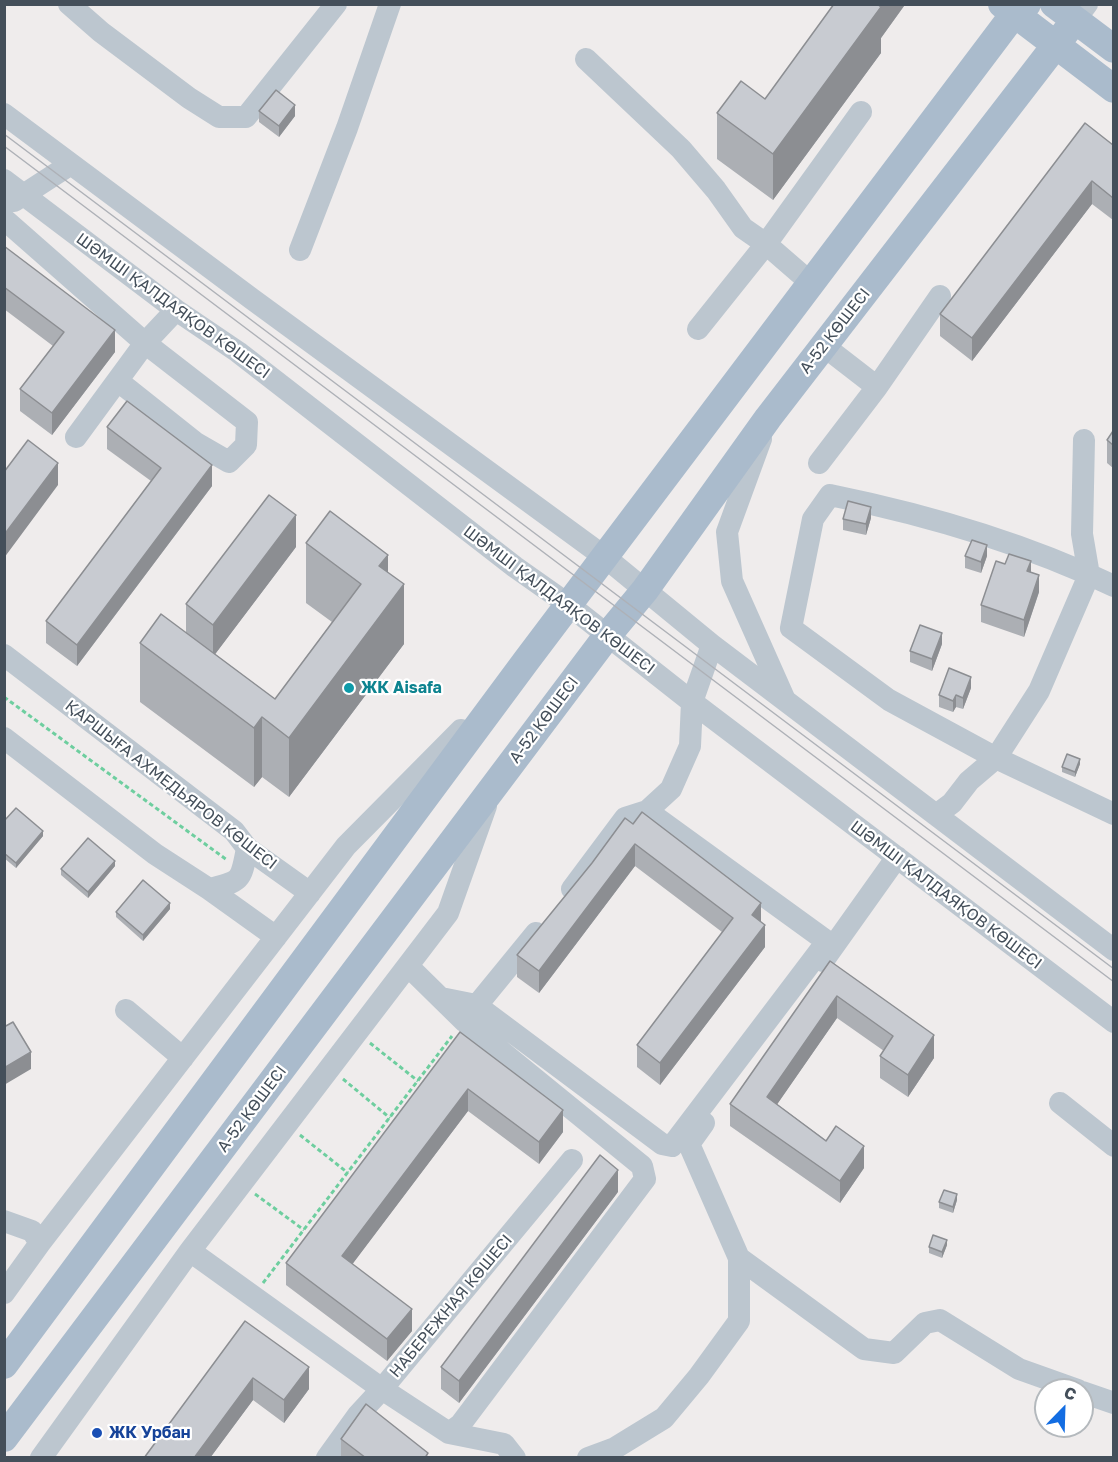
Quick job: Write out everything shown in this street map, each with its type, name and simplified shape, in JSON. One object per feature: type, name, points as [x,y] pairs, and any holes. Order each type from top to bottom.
[{"type":"main road","points":[[4,1365],[1014,8],[1057,46],[1113,89]]},
{"type":"main road","points":[[1072,10],[1113,49]]},
{"type":"main road","name":"А-52 КӨШЕСІ","points":[[4,1438],[607,636],[645,590],[768,418],[1057,46],[1072,10]]},
{"type":"street","points":[[69,4],[101,32],[189,98],[219,117],[246,117],[336,4]]},
{"type":"street","points":[[300,250],[347,128],[390,4]]},
{"type":"street","points":[[586,59],[681,149],[716,190],[743,228],[766,244],[811,283]]},
{"type":"street","points":[[698,329],[766,244],[861,112]]},
{"type":"street","points":[[4,114],[606,558],[712,645],[1113,950]]},
{"type":"street","points":[[4,206],[71,164]]},
{"type":"street","name":"ШӘМШІ ҚАЛДАЯҚОВ КӨШЕСІ","points":[[4,180],[176,310],[238,352],[515,567],[569,605],[692,702],[1113,1022]]},
{"type":"street","points":[[4,219],[145,343],[247,422],[246,445],[229,462],[196,443],[118,381]]},
{"type":"street","points":[[819,463],[877,387],[940,296]]},
{"type":"street","points":[[76,437],[145,343],[176,310]]},
{"type":"street","points":[[824,346],[877,387]]},
{"type":"street","points":[[768,418],[727,532],[732,581],[785,700]]},
{"type":"street","points":[[936,815],[952,803],[969,781],[996,758],[1039,691],[1089,575],[1082,534],[1084,440]]},
{"type":"street","points":[[1113,586],[1024,548],[889,507],[830,495],[813,519],[791,628],[889,700],[996,758],[1113,814]]},
{"type":"street","points":[[470,1013],[496,984],[625,818],[647,811],[671,789],[690,746],[692,702],[712,645]]},
{"type":"street","name":"ҚАРШЫҒА АХМЕДЬЯРОВ КӨШЕСІ","points":[[4,655],[234,831],[248,848],[310,893]]},
{"type":"street","points":[[4,1293],[346,846],[423,770],[526,661]]},
{"type":"street","points":[[8,748],[276,938]]},
{"type":"street","points":[[41,1458],[190,1251],[448,913],[490,793]]},
{"type":"street","points":[[409,967],[441,998],[470,1013],[662,1144],[672,1146],[822,948],[825,940],[647,811]]},
{"type":"street","points":[[209,889],[233,884],[243,872],[248,848]]},
{"type":"street","points":[[588,1458],[615,1448],[664,1418],[699,1377],[739,1321],[739,1258],[689,1144],[897,857]]},
{"type":"street","points":[[126,1010],[183,1058]]},
{"type":"street","points":[[449,1433],[460,1425],[645,1179],[642,1167],[470,1013]]},
{"type":"street","points":[[1060,1103],[1113,1146]]},
{"type":"street","name":"НАБЕРЕЖНАЯ КӨШЕСІ","points":[[515,1458],[504,1444],[449,1433],[382,1389],[572,1160]]},
{"type":"street","points":[[4,1221],[32,1231],[40,1243]]},
{"type":"street","points":[[190,1251],[382,1389],[358,1415],[327,1458]]},
{"type":"street","points":[[739,1258],[864,1349],[894,1353],[925,1323],[940,1320],[1019,1369],[1044,1378]]},
{"type":"street","points":[[1094,1396],[1113,1403]]},
{"type":"path","points":[[4,697],[243,872]]},
{"type":"path","points":[[253,1297],[470,1013]]},
{"type":"path","points":[[357,1033],[418,1081]]},
{"type":"path","points":[[329,1068],[390,1118]]},
{"type":"path","points":[[286,1124],[348,1173]]},
{"type":"path","points":[[241,1184],[304,1230]]},
{"type":"building","points":[[834,4],[877,4],[881,7],[773,154],[717,113],[741,81],[765,99]]},
{"type":"building","points":[[276,90],[295,105],[279,126],[259,111]]},
{"type":"building","points":[[1085,123],[1113,145],[1113,198],[1092,181],[972,338],[940,314]]},
{"type":"building","points":[[4,246],[115,330],[52,413],[20,389],[64,332],[4,287]]},
{"type":"building","points":[[127,401],[212,465],[77,645],[46,621],[161,468],[107,427]]},
{"type":"building","points":[[1113,431],[1113,445],[1107,440]]},
{"type":"building","points":[[28,440],[58,463],[4,535],[4,472]]},
{"type":"building","points":[[269,495],[296,515],[213,625],[186,604]]},
{"type":"building","points":[[848,501],[871,507],[866,524],[843,519]]},
{"type":"building","points":[[330,511],[388,555],[379,566],[404,584],[289,738],[262,717],[254,728],[140,643],[161,614],[275,699],[361,584],[306,543]]},
{"type":"building","points":[[972,540],[987,545],[981,562],[965,556]]},
{"type":"building","points":[[1009,554],[1031,561],[1027,571],[1039,575],[1024,620],[981,605],[996,561],[1005,564]]},
{"type":"building","points":[[920,625],[942,633],[932,659],[910,651]]},
{"type":"building","points":[[949,668],[971,677],[963,698],[956,695],[953,701],[939,695]]},
{"type":"building","points":[[1067,754],[1080,759],[1075,772],[1062,767]]},
{"type":"building","points":[[16,808],[43,831],[16,863],[4,853],[4,821]]},
{"type":"building","points":[[642,812],[761,903],[752,915],[765,925],[660,1063],[637,1045],[733,918],[635,844],[539,971],[517,955],[592,863],[625,818],[633,824]]},
{"type":"building","points":[[88,838],[115,861],[88,892],[61,869]]},
{"type":"building","points":[[143,880],[170,903],[143,935],[116,912]]},
{"type":"building","points":[[830,961],[934,1035],[908,1075],[880,1056],[893,1036],[837,996],[767,1097],[826,1141],[836,1126],[864,1146],[840,1181],[730,1104]]},
{"type":"building","points":[[13,1022],[31,1052],[4,1068],[4,1027]]},
{"type":"building","points":[[460,1032],[563,1110],[539,1142],[468,1089],[342,1256],[412,1309],[387,1339],[286,1263]]},
{"type":"building","points":[[600,1155],[618,1170],[459,1381],[441,1367]]},
{"type":"building","points":[[944,1190],[957,1194],[953,1207],[939,1202]]},
{"type":"building","points":[[933,1235],[947,1240],[942,1252],[929,1247]]},
{"type":"building","points":[[245,1321],[309,1367],[284,1400],[253,1378],[194,1458],[144,1458]]},
{"type":"building","points":[[366,1404],[428,1453],[425,1458],[366,1458],[341,1439]]},
{"type":"tram line","points":[[4,134],[1114,969]]},
{"type":"tram line","points":[[4,146],[1114,982]]},
{"type":"place","name":"ЖК Aisafa","points":[[349,688]]},
{"type":"place","name":"ЖК Урбан","points":[[97,1433]]}]
